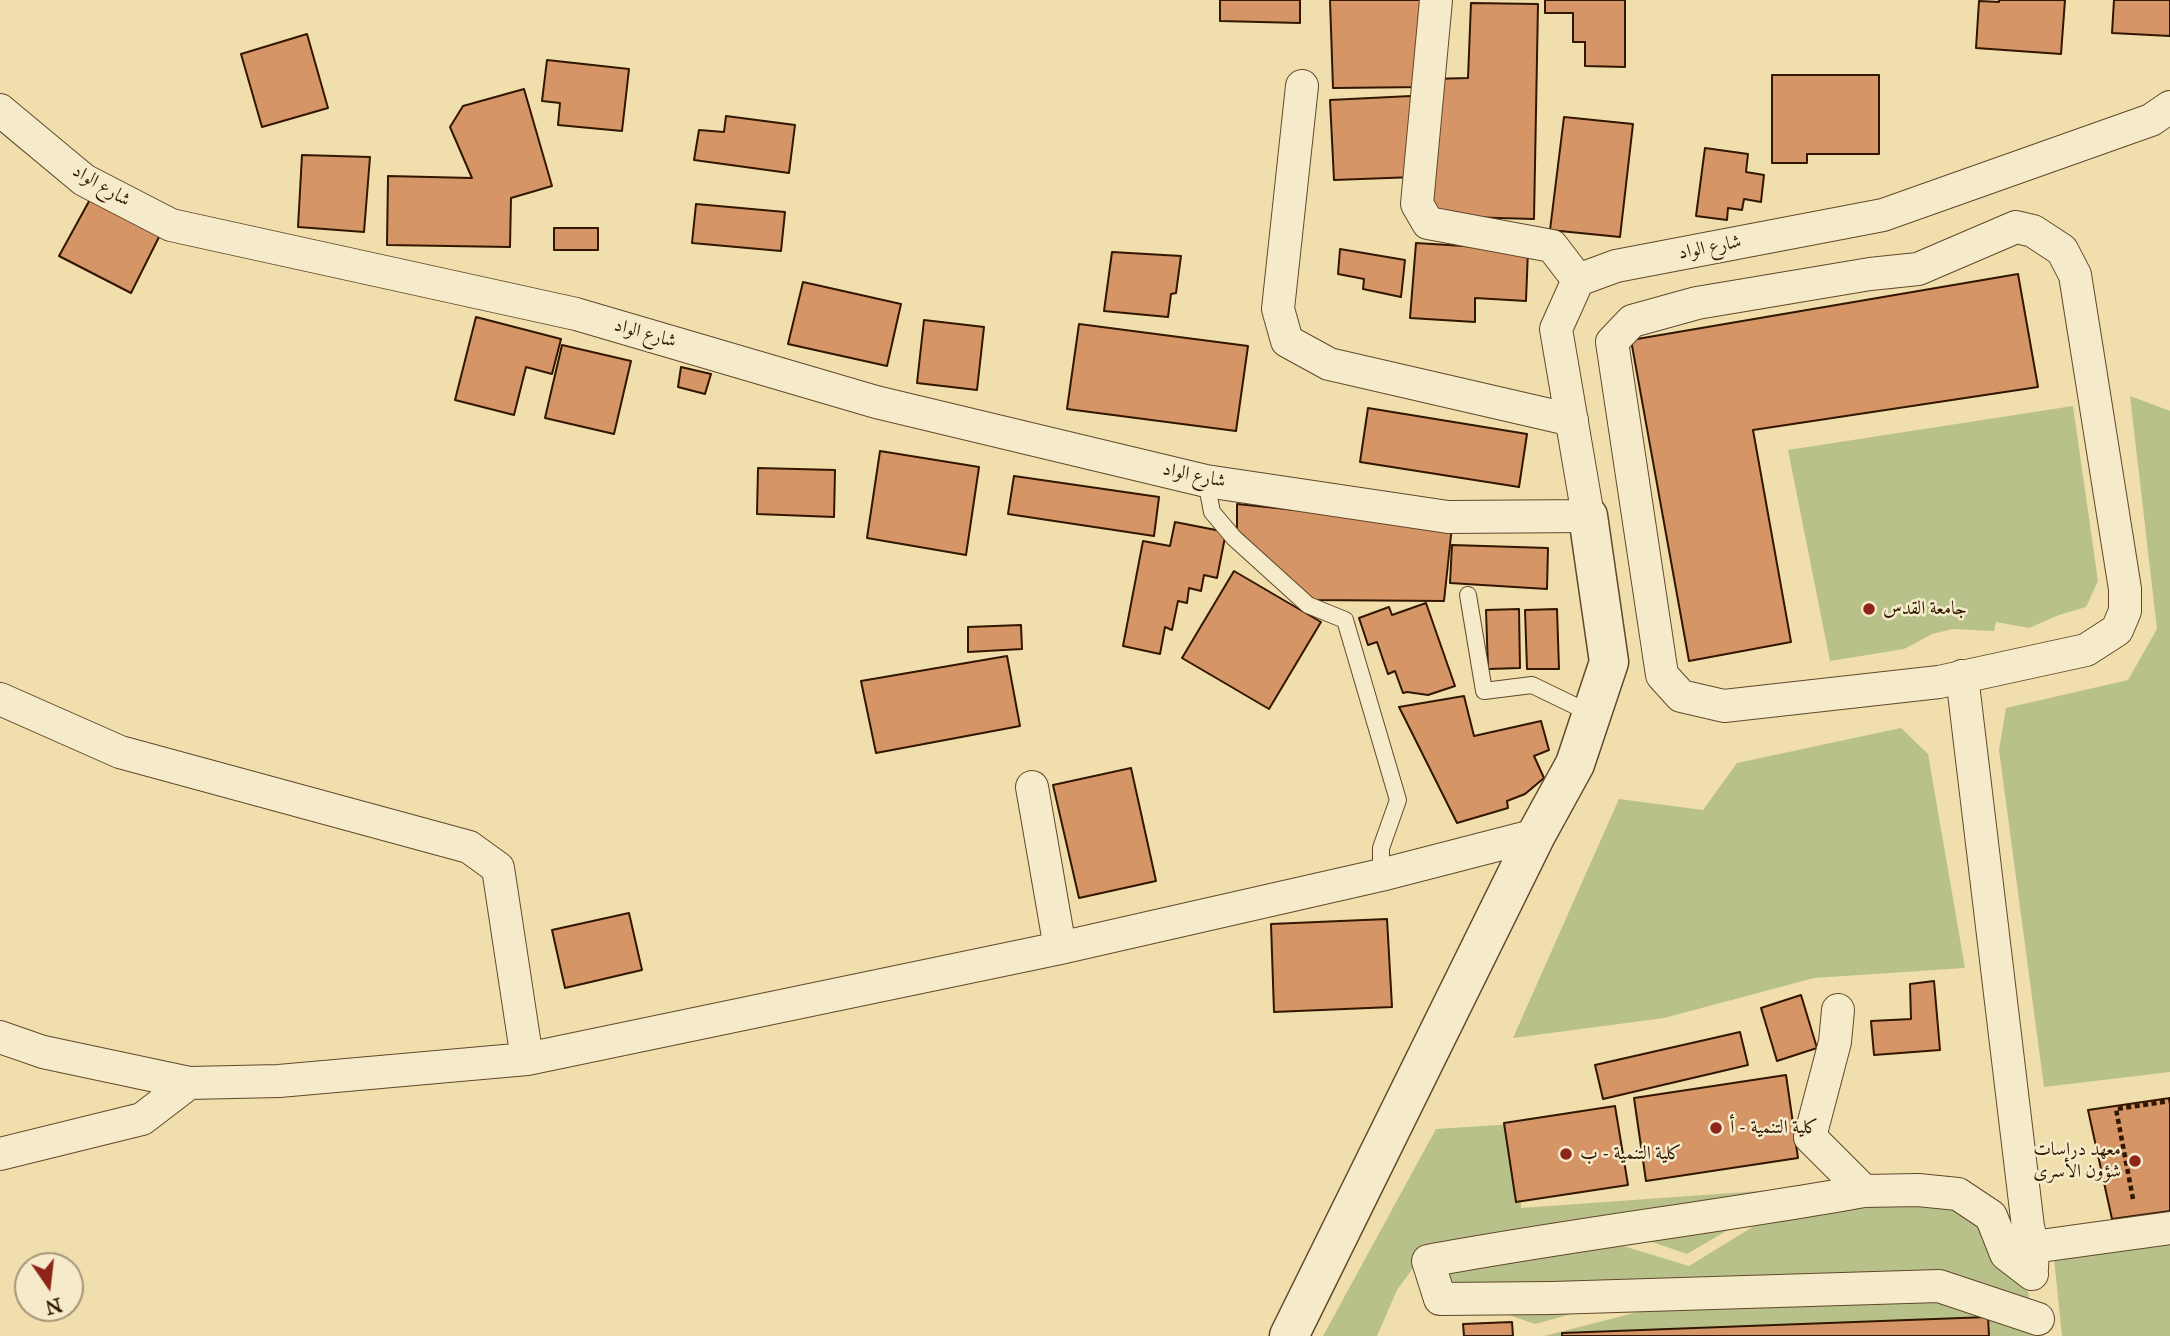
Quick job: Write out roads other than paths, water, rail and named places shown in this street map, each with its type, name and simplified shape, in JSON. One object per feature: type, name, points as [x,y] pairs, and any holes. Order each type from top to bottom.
[{"type":"street","points":[[1289,1336],[1535,835],[1575,764],[1609,662],[1588,516],[1556,329],[1578,281],[1552,246],[1428,223],[1417,204],[1436,0]]},
{"type":"street","points":[[1302,86],[1278,309],[1287,341],[1329,364],[1572,420]]},
{"type":"street","name":"شارع الواد","points":[[1578,281],[1616,266],[1883,215],[2151,120],[2170,107]]},
{"type":"street","name":"شارع الواد","points":[[0,110],[83,180],[171,225],[576,314],[876,402],[1206,481],[1448,517],[1588,516]]},
{"type":"street","points":[[2016,227],[2033,231],[2062,250],[2075,275],[2126,589],[2125,611],[2117,630],[2086,650],[1962,676],[1939,682],[1724,706],[1681,696],[1662,675],[1615,371],[1612,342],[1633,320],[1697,303],[1870,274],[1918,269],[2016,227]]},
{"type":"street","points":[[1962,676],[2033,1261],[2039,1327],[1939,1286],[1440,1299],[1427,1261],[1585,1234],[1760,1210],[1864,1191],[1918,1190],[1958,1194],[1991,1216],[2006,1254],[2033,1261],[2155,1230]]},
{"type":"street","points":[[0,699],[120,752],[468,847],[498,868],[527,1059]]},
{"type":"street","points":[[1032,788],[1060,948]]},
{"type":"street","points":[[0,1037],[43,1052],[189,1083],[279,1080],[527,1059],[1060,948],[1381,875],[1535,835]]},
{"type":"street","points":[[1838,1010],[1835,1042],[1810,1137],[1864,1191]]},
{"type":"street","points":[[0,1154],[142,1119],[189,1083]]},
{"type":"lane","points":[[1206,481],[1212,512],[1234,538],[1308,606],[1345,620],[1398,800],[1381,848],[1381,875]]},
{"type":"lane","points":[[1468,595],[1484,691],[1532,685],[1592,714]]},
{"type":"place","name":"جامعة القدس","points":[[1869,609]]},
{"type":"place","name":"كلية التنمية - أ","points":[[1716,1128]]},
{"type":"place","name":"كلية التنمية - ب","points":[[1566,1154]]},
{"type":"place","name":"معهد دراسات شؤون الأسرى","points":[[2135,1161]]}]
